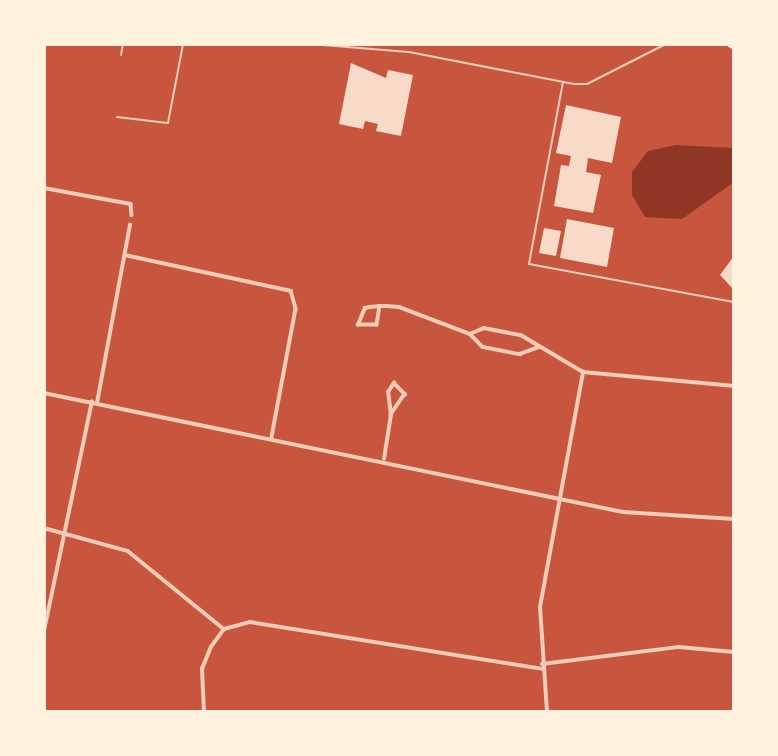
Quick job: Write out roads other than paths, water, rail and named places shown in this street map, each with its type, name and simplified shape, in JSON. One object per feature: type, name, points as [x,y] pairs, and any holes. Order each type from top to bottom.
[{"type":"main road","points":[[729,44],[734,47]]},
{"type":"street","points":[[44,188],[131,204],[132,215]]},
{"type":"street","points":[[44,631],[130,225]]},
{"type":"street","points":[[125,255],[291,291],[296,309],[272,437]]},
{"type":"street","points":[[380,306],[377,325],[358,325],[361,310],[380,306],[410,309],[470,334],[476,344],[520,354],[539,347]]},
{"type":"street","points":[[470,334],[484,328],[506,331],[583,372],[734,386]]},
{"type":"street","points":[[547,712],[542,669],[540,607],[583,372]]},
{"type":"street","points":[[384,459],[391,415],[388,392],[399,384],[405,394],[391,415]]},
{"type":"street","points":[[44,393],[384,459],[646,516],[734,519]]},
{"type":"street","points":[[44,528],[128,551],[224,629]]},
{"type":"street","points":[[204,712],[205,658],[224,629],[264,622],[542,669]]},
{"type":"street","points":[[542,664],[679,647],[734,652]]},
{"type":"lane","points":[[121,55],[123,44]]},
{"type":"lane","points":[[117,117],[168,123],[183,44]]},
{"type":"lane","points":[[310,44],[419,54],[563,82],[587,84],[666,44]]},
{"type":"lane","points":[[563,82],[529,264],[734,302]]}]
